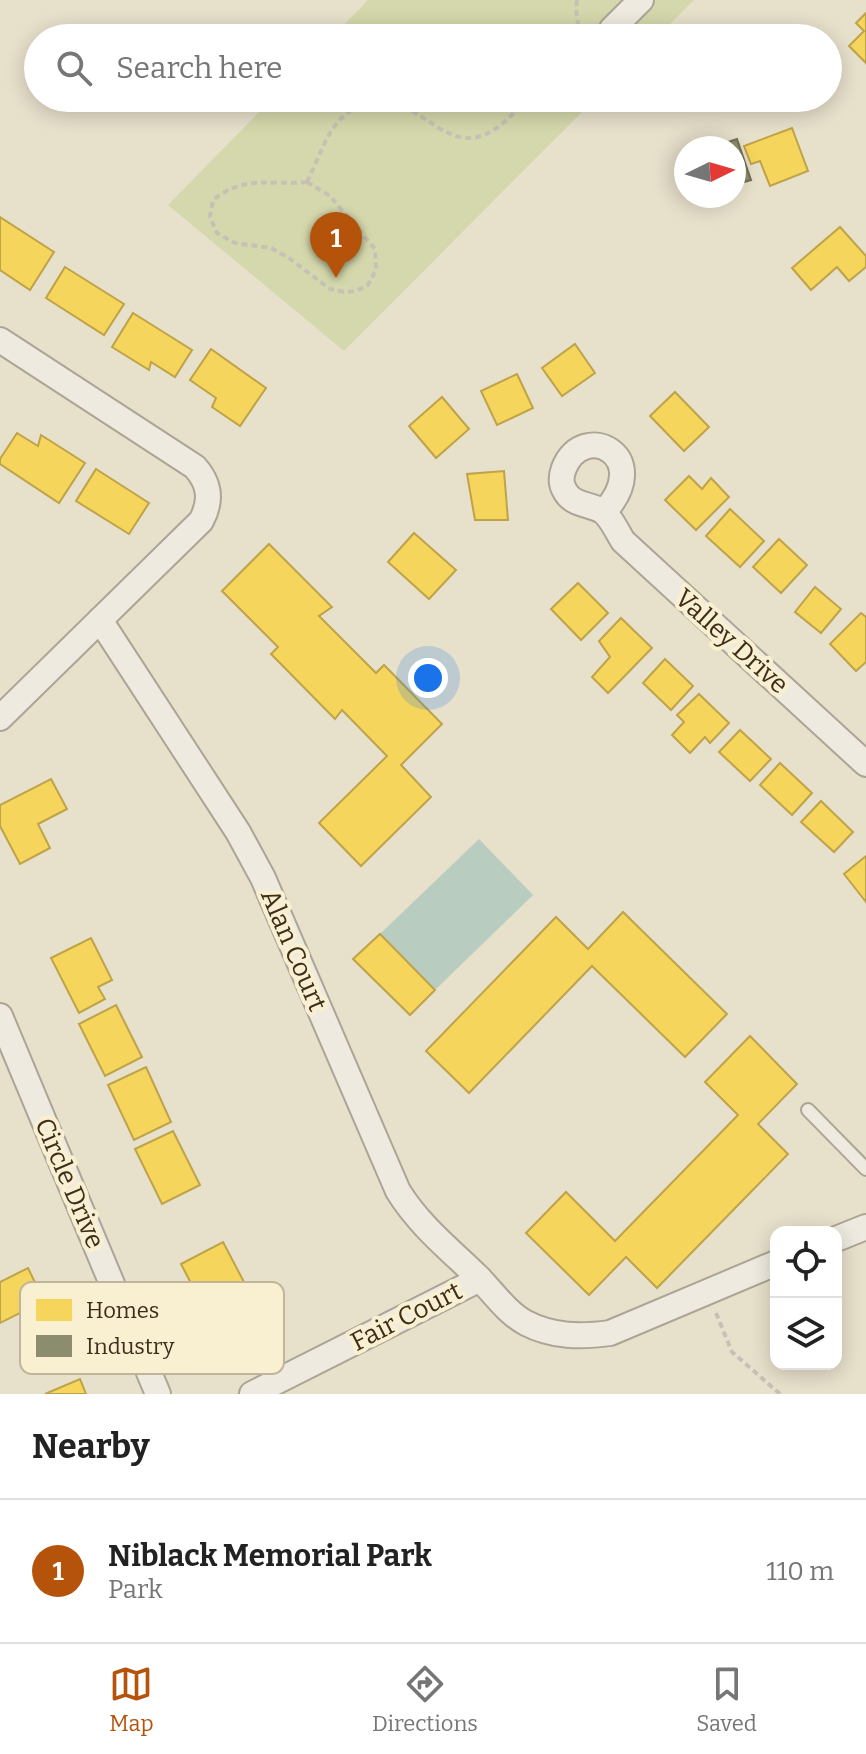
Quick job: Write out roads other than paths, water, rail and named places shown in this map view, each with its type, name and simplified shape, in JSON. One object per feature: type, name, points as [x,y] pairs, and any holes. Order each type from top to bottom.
[{"type":"street","points":[[617,24],[641,0]]},
{"type":"street","points":[[0,340],[195,467],[204,477],[209,491],[207,509],[201,521],[0,718]]},
{"type":"street","name":"Valley Drive","points":[[604,512],[623,541],[866,764]]},
{"type":"street","name":"Alan Court","points":[[100,620],[238,832],[263,878],[398,1191],[412,1214],[480,1279]]},
{"type":"street","name":"Circle Drive","points":[[0,1016],[111,1282]]},
{"type":"street","points":[[842,1237],[866,1227]]},
{"type":"street","name":"Fair Court","points":[[252,1394],[480,1279],[525,1322],[561,1335],[583,1337],[610,1333],[770,1266]]},
{"type":"street","name":"Circle Drive","points":[[150,1374],[158,1394]]},
{"type":"lane","points":[[808,1110],[866,1169]]},
{"type":"place","name":"Niblack Memorial Park","points":[[336,278]]}]
